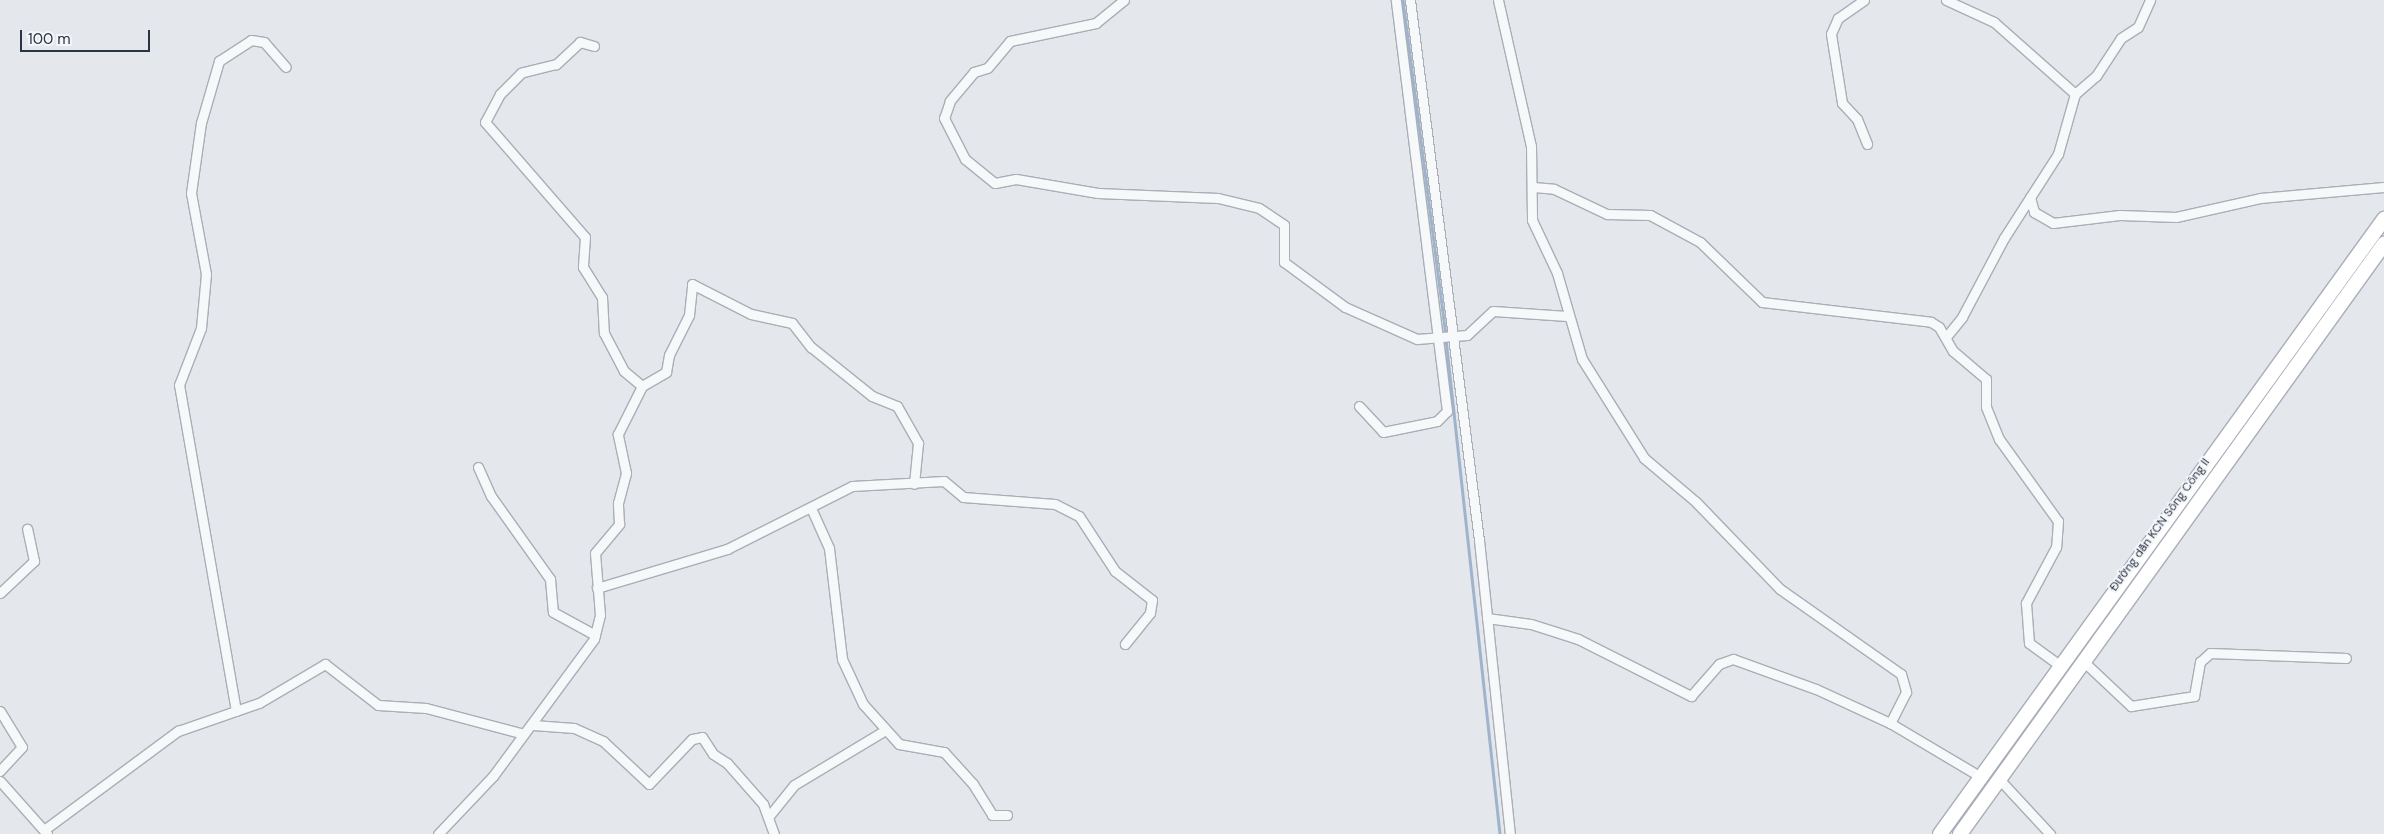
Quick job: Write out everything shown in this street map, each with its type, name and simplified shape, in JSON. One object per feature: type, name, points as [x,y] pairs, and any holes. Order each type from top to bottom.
[{"type":"street","points":[[1124,0],[1096,23],[1010,41],[987,68],[974,72],[950,101],[944,121],[958,148],[989,178],[1016,179],[1098,193],[1218,198],[1259,208],[1284,225],[1284,262],[1339,303],[1417,338],[1445,340],[1472,332],[1493,311],[1567,316]]},
{"type":"street","points":[[1396,0],[1487,618],[1510,834]]},
{"type":"street","points":[[1359,406],[1383,432],[1444,418],[1447,411],[1445,340],[1425,97],[1410,0]]},
{"type":"street","points":[[1498,0],[1520,84],[1533,187],[1532,220],[1557,273],[1567,316],[1582,359],[1644,458],[1696,502],[1780,589],[1901,674],[1906,692],[1890,723]]},
{"type":"street","points":[[1864,0],[1838,18],[1830,34],[1842,102],[1857,119],[1868,144]]},
{"type":"street","points":[[1946,0],[2001,28],[2075,94]]},
{"type":"street","points":[[1946,337],[1971,302],[2030,197],[2058,154],[2075,94],[2096,76],[2121,38],[2138,27],[2150,0]]},
{"type":"street","points":[[236,711],[180,385],[201,328],[206,274],[191,193],[201,123],[219,61],[251,40],[264,42],[286,67]]},
{"type":"street","points":[[594,46],[580,42],[556,64],[521,74],[500,94],[485,122],[585,237],[583,267],[602,297],[604,333],[624,371],[642,386]]},
{"type":"street","points":[[1533,187],[1554,189],[1607,214],[1650,215],[1700,242],[1762,302],[1931,322],[1946,337],[1953,352],[1986,380],[1986,407],[1999,439],[2058,521],[2056,547],[2026,603],[2029,643],[2060,665]]},
{"type":"street","points":[[2030,197],[2034,212],[2053,223],[2120,215],[2176,217],[2256,199],[2384,187]]},
{"type":"street","name":"Đường dẫn KCN Sông Công II","points":[[1940,834],[2344,269],[2384,219]]},
{"type":"street","name":"Đường dẫn KCN Sông Công II","points":[[1960,834],[2384,244]]},
{"type":"street","points":[[2344,269],[2358,279]]},
{"type":"street","points":[[438,834],[532,725],[595,635],[596,549],[619,524],[618,503],[626,479],[618,434],[642,386],[666,372],[669,355],[689,315],[692,284],[751,314],[792,322],[811,347],[872,396],[897,406],[918,443],[914,484]]},
{"type":"street","points":[[478,467],[491,496],[550,579],[553,612],[595,635]]},
{"type":"street","points":[[597,588],[727,549],[852,486],[944,481],[963,498],[1055,504],[1079,516],[1115,571],[1152,600],[1150,613],[1125,644]]},
{"type":"street","points":[[811,508],[829,548],[842,659],[863,704],[884,731],[906,747],[944,752],[973,784],[992,815],[1007,815]]},
{"type":"street","points":[[0,593],[34,561],[27,529]]},
{"type":"street","points":[[1487,618],[1531,624],[1578,640],[1691,696],[1719,664],[1733,659],[1816,689],[1890,723],[1981,777]]},
{"type":"street","points":[[2083,661],[2132,706],[2194,696],[2200,662],[2210,653],[2346,658]]},
{"type":"street","points":[[0,781],[46,832],[178,731],[236,711],[279,693],[325,664],[378,706],[426,708],[524,734]]},
{"type":"street","points":[[0,711],[22,747],[0,771]]},
{"type":"street","points":[[532,725],[574,728],[603,741],[649,784],[692,739],[702,737],[769,816],[774,834]]},
{"type":"street","points":[[769,816],[794,785],[884,731]]},
{"type":"street","points":[[2000,780],[2050,834]]},
{"type":"waterway","points":[[1403,0],[1445,330],[1500,834]]}]
